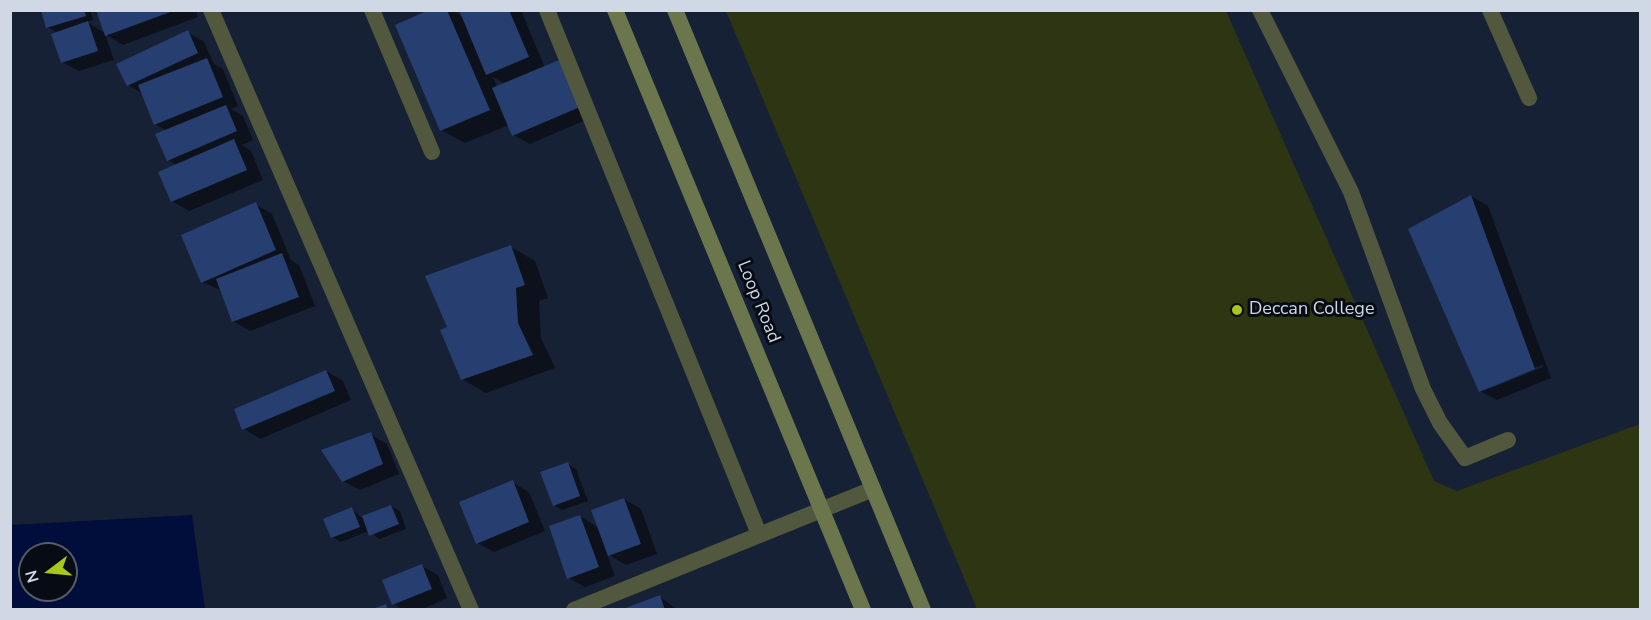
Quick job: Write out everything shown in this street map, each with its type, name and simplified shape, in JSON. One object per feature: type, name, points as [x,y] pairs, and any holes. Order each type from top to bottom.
[{"type":"main road","name":"Loop Road","points":[[615,10],[863,609]]},
{"type":"main road","name":"Loop Road","points":[[675,10],[923,609]]},
{"type":"street","points":[[211,10],[471,609]]},
{"type":"street","points":[[372,10],[432,152]]},
{"type":"street","points":[[547,10],[759,534]]},
{"type":"street","points":[[1260,10],[1351,192],[1396,320],[1423,389],[1440,423],[1465,458],[1508,440]]},
{"type":"street","points":[[1490,10],[1529,99]]},
{"type":"street","points":[[574,609],[873,489]]},
{"type":"green space","name":"Deccan College","points":[[726,11],[1226,11],[1434,481],[1457,491],[1640,424],[1640,609],[977,609]]},
{"type":"shaded area","points":[[192,515],[205,609],[11,609],[11,525]]},
{"type":"building","points":[[41,10],[84,10],[86,16],[46,28]]},
{"type":"building","points":[[96,10],[173,10],[173,11],[105,36]]},
{"type":"building","points":[[429,10],[447,10],[490,110],[440,131],[395,25]]},
{"type":"building","points":[[459,10],[509,10],[529,57],[486,75]]},
{"type":"building","points":[[88,21],[98,51],[61,63],[51,34]]},
{"type":"building","points":[[188,30],[198,53],[127,86],[116,64]]},
{"type":"building","points":[[207,58],[223,97],[154,125],[138,85]]},
{"type":"building","points":[[559,60],[580,107],[512,136],[492,88]]},
{"type":"building","points":[[226,105],[237,131],[167,161],[155,134]]},
{"type":"building","points":[[234,139],[247,170],[171,202],[158,172]]},
{"type":"building","points":[[1471,195],[1535,369],[1479,392],[1408,229]]},
{"type":"building","points":[[256,202],[276,250],[201,283],[181,235]]},
{"type":"building","points":[[511,245],[525,285],[516,288],[518,323],[533,355],[461,380],[440,330],[447,327],[425,276]]},
{"type":"building","points":[[282,253],[299,297],[232,322],[216,279]]},
{"type":"building","points":[[326,370],[335,391],[242,430],[234,409]]},
{"type":"building","points":[[371,432],[383,464],[342,482],[321,450]]},
{"type":"building","points":[[568,462],[580,496],[553,506],[540,472]]},
{"type":"building","points":[[513,480],[529,522],[476,544],[459,502]]},
{"type":"building","points":[[624,498],[641,544],[608,556],[591,510]]},
{"type":"building","points":[[391,505],[399,524],[369,536],[362,516]]},
{"type":"building","points":[[352,507],[360,527],[331,538],[323,519]]},
{"type":"building","points":[[580,515],[599,567],[567,579],[549,526]]},
{"type":"building","points":[[422,564],[432,589],[392,605],[382,580]]},
{"type":"building","points":[[660,595],[665,610],[623,610],[623,609]]},
{"type":"building","points":[[386,604],[388,610],[372,610],[372,609]]},
{"type":"place","name":"Deccan College","points":[[1237,310]]}]
